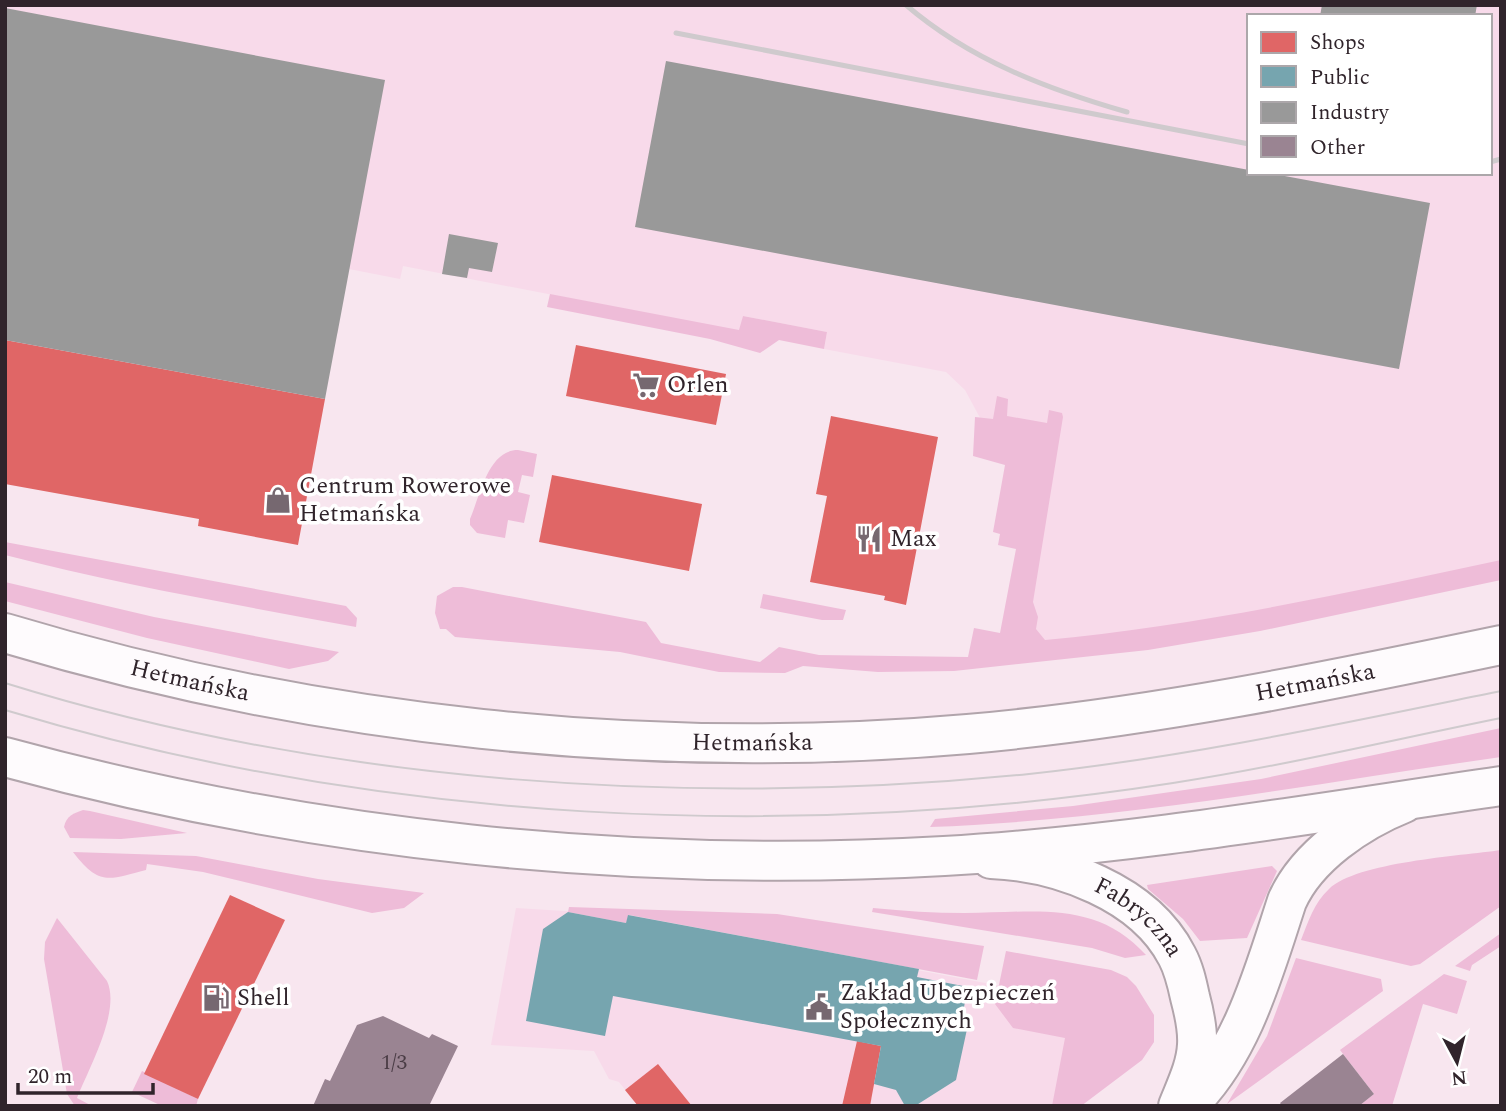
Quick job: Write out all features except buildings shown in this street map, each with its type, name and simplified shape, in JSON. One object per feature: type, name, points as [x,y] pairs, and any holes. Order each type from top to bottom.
[{"type":"main road","name":"Hetmańska","points":[[5,633],[115,664],[310,705],[528,732],[716,741],[885,739],[970,733],[1152,713],[1228,701],[1501,645]]},
{"type":"main road","points":[[5,757],[211,806],[442,841],[673,859],[814,860],[943,856],[1173,835],[1501,786]]},
{"type":"main road","points":[[1187,1106],[1213,1076],[1236,1038],[1287,901],[1298,880],[1358,826],[1413,799]]},
{"type":"main road","name":"Fabryczna","points":[[943,856],[1025,863],[1083,879],[1136,907],[1155,925],[1177,956],[1194,1010],[1197,1044],[1191,1074],[1178,1106]]},
{"type":"shaded area","points":[[5,5],[1501,5],[1501,574],[1026,656],[1037,523],[965,390],[946,372],[824,349],[827,332],[743,316],[740,331],[403,266],[400,279],[349,269],[5,340]]},
{"type":"shaded area","points":[[550,294],[739,330],[743,316],[827,332],[824,349],[779,340],[760,353],[710,339],[547,307]]},
{"type":"shaded area","points":[[997,396],[1008,399],[1007,416],[1047,423],[1049,410],[1062,413],[1063,417],[1033,602],[1038,617],[1036,629],[1045,640],[1217,617],[1501,560],[1501,580],[1260,631],[1148,650],[954,671],[878,672],[803,666],[785,673],[719,672],[620,652],[455,637],[446,629],[440,629],[435,613],[437,596],[453,587],[462,587],[646,622],[661,643],[760,662],[779,647],[819,655],[968,657],[974,628],[1000,633],[1016,549],[998,545],[1000,534],[993,532],[1005,465],[973,456],[975,417],[993,419]]},
{"type":"shaded area","points":[[518,450],[537,454],[533,477],[522,475],[518,492],[530,495],[524,523],[508,520],[505,538],[477,533],[470,525],[470,519],[486,476],[499,458]]},
{"type":"shaded area","points":[[5,542],[346,606],[357,618],[356,627],[49,566],[5,555]]},
{"type":"shaded area","points":[[5,582],[154,617],[339,652],[328,661],[289,669],[147,638],[5,601]]},
{"type":"shaded area","points":[[763,594],[846,610],[843,620],[822,620],[760,608]]},
{"type":"shaded area","points":[[1501,728],[1501,757],[1145,809],[930,827],[935,819],[1073,806],[1261,779]]},
{"type":"shaded area","points":[[83,810],[187,833],[121,839],[70,838],[64,827],[65,823],[71,816]]},
{"type":"shaded area","points":[[1501,850],[1501,906],[1420,964],[1411,966],[1301,940],[1319,900],[1343,880],[1385,866]]},
{"type":"shaded area","points":[[73,852],[196,856],[318,879],[424,893],[404,908],[372,913],[203,872],[147,864],[146,870],[113,878],[105,877],[90,871]]},
{"type":"shaded area","points":[[1272,866],[1277,871],[1247,938],[1200,941],[1183,919],[1148,889],[1147,885]]},
{"type":"shaded area","points":[[569,907],[777,914],[984,946],[977,980],[629,915],[626,923],[568,912]]},
{"type":"shaded area","points":[[516,908],[628,915],[1154,1015],[1154,1042],[1142,1060],[1081,1106],[638,1106],[619,1082],[609,1079],[594,1051],[491,1045]]},
{"type":"shaded area","points":[[873,908],[942,913],[1062,913],[1085,917],[1106,925],[1127,937],[1146,955],[1125,958],[1092,948],[872,912]]},
{"type":"shaded area","points":[[57,918],[107,981],[110,993],[110,1008],[102,1040],[77,1098],[92,1106],[75,1106],[67,1094],[44,959],[45,942]]},
{"type":"shaded area","points":[[1501,933],[1501,946],[1472,965],[1470,971],[1455,966]]},
{"type":"shaded area","points":[[1006,951],[1111,970],[1127,977],[1136,986],[1154,1015],[1154,1042],[1142,1060],[1081,1106],[1052,1106],[1065,1038],[1013,1028],[995,1004]]},
{"type":"shaded area","points":[[1296,958],[1381,979],[1383,991],[1227,1104],[1267,1036]]},
{"type":"shaded area","points":[[1444,974],[1467,981],[1457,1014],[1423,1004],[1392,1106],[1359,1106],[1374,1094],[1340,1050]]},
{"type":"shaded area","points":[[142,1071],[198,1099],[196,1106],[162,1106],[132,1092]]},
{"type":"tram line","points":[[5,683],[128,717],[255,745],[383,765],[512,779],[643,787],[773,788],[902,784],[1088,767],[1266,738],[1501,691]]},
{"type":"tram line","points":[[5,710],[147,748],[291,778],[437,799],[584,811],[732,816],[880,813],[1027,802],[1214,776],[1501,718]]},
{"type":"railway","points":[[906,5],[956,42],[983,57],[1039,83],[1127,112]]},
{"type":"railway","points":[[676,33],[1247,144]]},
{"type":"railway","points":[[1492,161],[1501,159]]},
{"type":"place","name":"Orlen","points":[[646,385]]},
{"type":"place","name":"Centrum Rowerowe Hetmańska","points":[[278,500]]},
{"type":"place","name":"Max","points":[[869,539]]},
{"type":"place","name":"Shell","points":[[216,998]]},
{"type":"place","name":"Zakład Ubezpieczeń Społecznych","points":[[819,1007]]}]
